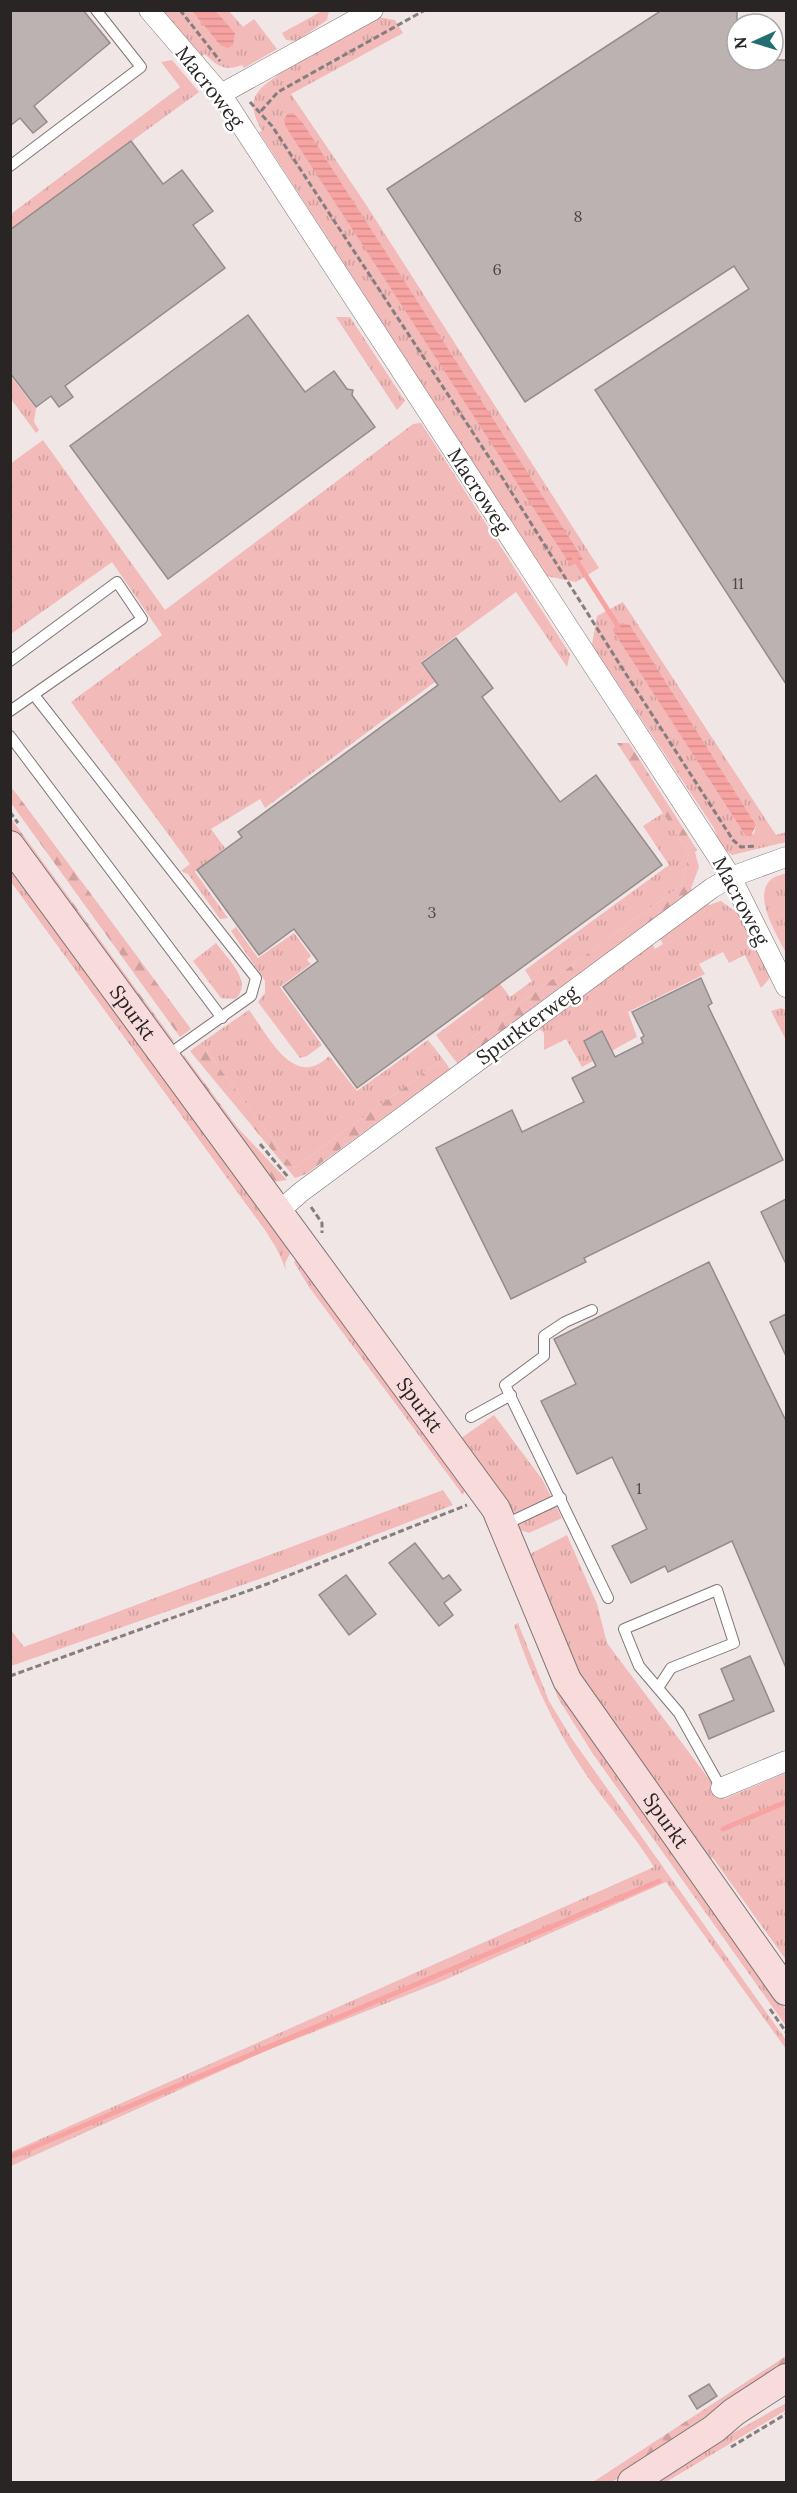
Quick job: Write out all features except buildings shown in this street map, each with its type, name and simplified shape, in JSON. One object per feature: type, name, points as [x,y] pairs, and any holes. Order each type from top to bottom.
[{"type":"street","name":"Macroweg","points":[[149,10],[227,91],[731,877],[786,987]]},
{"type":"street","points":[[227,91],[373,10]]},
{"type":"street","name":"Spurkt","points":[[10,845],[484,1493],[504,1526],[567,1680],[786,1991]]},
{"type":"street","name":"Spurkterweg","points":[[277,1213],[330,1171],[731,877],[786,857]]},
{"type":"street","points":[[721,1788],[786,1761]]},
{"type":"street","points":[[632,2482],[714,2429],[734,2412],[786,2378]]},
{"type":"street","points":[[714,2429],[738,2424],[786,2396]]},
{"type":"lane","points":[[10,166],[141,66],[96,10]]},
{"type":"lane","points":[[10,661],[117,582],[142,619],[10,711]]},
{"type":"lane","points":[[34,695],[256,978],[251,996],[165,1058]]},
{"type":"lane","points":[[10,735],[222,1018]]},
{"type":"lane","points":[[592,1310],[565,1322],[544,1336],[544,1356],[506,1385],[608,1598]]},
{"type":"lane","points":[[471,1417],[510,1395]]},
{"type":"lane","points":[[504,1526],[561,1498]]},
{"type":"lane","points":[[657,1688],[671,1668],[734,1643],[717,1590],[624,1629],[639,1666],[657,1688],[679,1713],[721,1788]]},
{"type":"path","points":[[180,10],[218,57],[227,91],[261,111],[500,474],[733,840],[741,847],[760,845]]},
{"type":"path","points":[[261,111],[278,92],[424,10]]},
{"type":"path","points":[[10,1676],[267,1584],[450,1513],[484,1493]]},
{"type":"green space","points":[[163,11],[192,11],[220,45],[235,33],[216,11],[229,11],[243,27],[254,19],[277,49],[244,68],[242,65],[231,68],[222,67],[205,54],[202,56]]},
{"type":"green space","points":[[322,11],[329,11],[327,20],[297,41],[286,40],[282,33]]},
{"type":"green space","points":[[377,17],[395,20],[403,33],[291,94],[365,203],[599,568],[576,582],[546,576],[259,132],[262,131],[254,113],[254,99],[268,82],[277,76],[276,72]]},
{"type":"green space","points":[[172,60],[199,92],[11,229],[11,214],[180,87],[161,62]]},
{"type":"green space","points":[[336,317],[350,317],[405,401],[397,410]]},
{"type":"green space","points":[[10,375],[36,409],[34,422],[39,430],[36,433],[11,399]]},
{"type":"green space","points":[[421,423],[570,654],[567,667],[516,592],[421,662],[435,682],[265,808],[260,799],[211,829],[225,848],[195,872],[228,918],[220,919],[188,874],[181,871],[190,864],[71,702],[162,635],[112,562],[11,634],[10,464],[43,440],[165,610],[413,424]]},
{"type":"green space","points":[[623,602],[776,835],[786,832],[786,842],[732,855],[721,847],[714,828],[592,645],[597,616]],"holes":[[[630,625],[756,825],[754,834],[745,835],[612,629]]]},
{"type":"green space","points":[[617,743],[629,743],[697,850],[695,852],[699,867],[691,888],[693,891],[458,1064],[450,1054],[682,885],[689,853]]},
{"type":"green space","points":[[10,786],[191,1029],[180,1037],[11,803]]},
{"type":"green space","points":[[663,813],[689,853],[682,885],[450,1054],[436,1035],[484,999],[468,975],[485,964],[510,997],[532,981],[525,970],[669,865],[643,826]]},
{"type":"green space","points":[[10,817],[174,1041],[165,1043],[11,833]]},
{"type":"green space","points":[[10,868],[292,1250],[285,1263],[286,1270],[265,1230],[11,882]]},
{"type":"green space","points":[[786,873],[786,953],[772,926],[764,894],[773,878]]},
{"type":"green space","points":[[721,901],[733,910],[736,909],[769,970],[769,979],[761,988],[745,955],[729,963],[723,952],[699,964],[705,974],[628,1012],[637,1037],[582,1067],[566,1039],[544,1050],[544,1033],[538,1028],[652,943],[655,949],[663,944],[660,939],[707,902],[709,905]]},
{"type":"green space","points":[[236,927],[258,958],[294,933],[311,956],[307,960],[311,964],[280,987],[322,1045],[307,1056],[300,1058],[258,1002],[265,993],[265,981],[231,931]]},
{"type":"green space","points":[[216,943],[237,970],[240,978],[242,985],[235,999],[221,998],[193,961]]},
{"type":"green space","points":[[781,1008],[786,1010],[786,1040],[771,1011]]},
{"type":"green space","points":[[249,1010],[283,1056],[304,1067],[316,1065],[329,1056],[357,1091],[428,1040],[443,1059],[294,1168],[201,1043]]},
{"type":"green space","points":[[201,1043],[294,1168],[443,1059],[450,1069],[306,1174],[295,1178],[190,1051]]},
{"type":"green space","points":[[184,1055],[237,1127],[287,1180],[273,1182],[182,1058]]},
{"type":"green space","points":[[297,1257],[465,1489],[463,1495],[309,1287],[294,1262]]},
{"type":"green space","points":[[494,1415],[542,1479],[562,1518],[529,1533],[520,1530],[457,1441]]},
{"type":"green space","points":[[443,1490],[453,1505],[268,1576],[11,1666],[11,1630],[24,1647]]},
{"type":"green space","points":[[567,1535],[597,1604],[607,1643],[724,1799],[786,1773],[786,1960],[713,1858],[703,1860],[568,1662],[528,1555]]},
{"type":"green space","points":[[518,1623],[549,1701],[572,1739],[786,2040],[786,2049],[666,1882],[440,1982],[263,2052],[11,2166],[11,2152],[654,1867],[592,1782],[562,1736],[528,1663],[514,1625]]},
{"type":"green space","points":[[529,1624],[594,1738],[786,2010],[786,2026],[593,1754],[558,1698]]},
{"type":"green space","points":[[786,2356],[786,2371],[612,2482],[593,2482]]},
{"type":"green space","points":[[786,2403],[786,2410],[666,2482],[646,2482]]},
{"type":"shaded area","points":[[192,11],[216,11],[235,33],[233,45],[228,48],[220,45]]},
{"type":"shaded area","points":[[293,113],[302,122],[583,559],[571,566],[286,127],[284,120],[287,114]]},
{"type":"shaded area","points":[[622,623],[630,625],[756,825],[751,836],[745,835],[615,634],[612,629]]},
{"type":"waterway","points":[[574,557],[618,626]]},
{"type":"waterway","points":[[723,1829],[786,1802]]},
{"type":"waterway","points":[[10,2157],[659,1881]]}]
